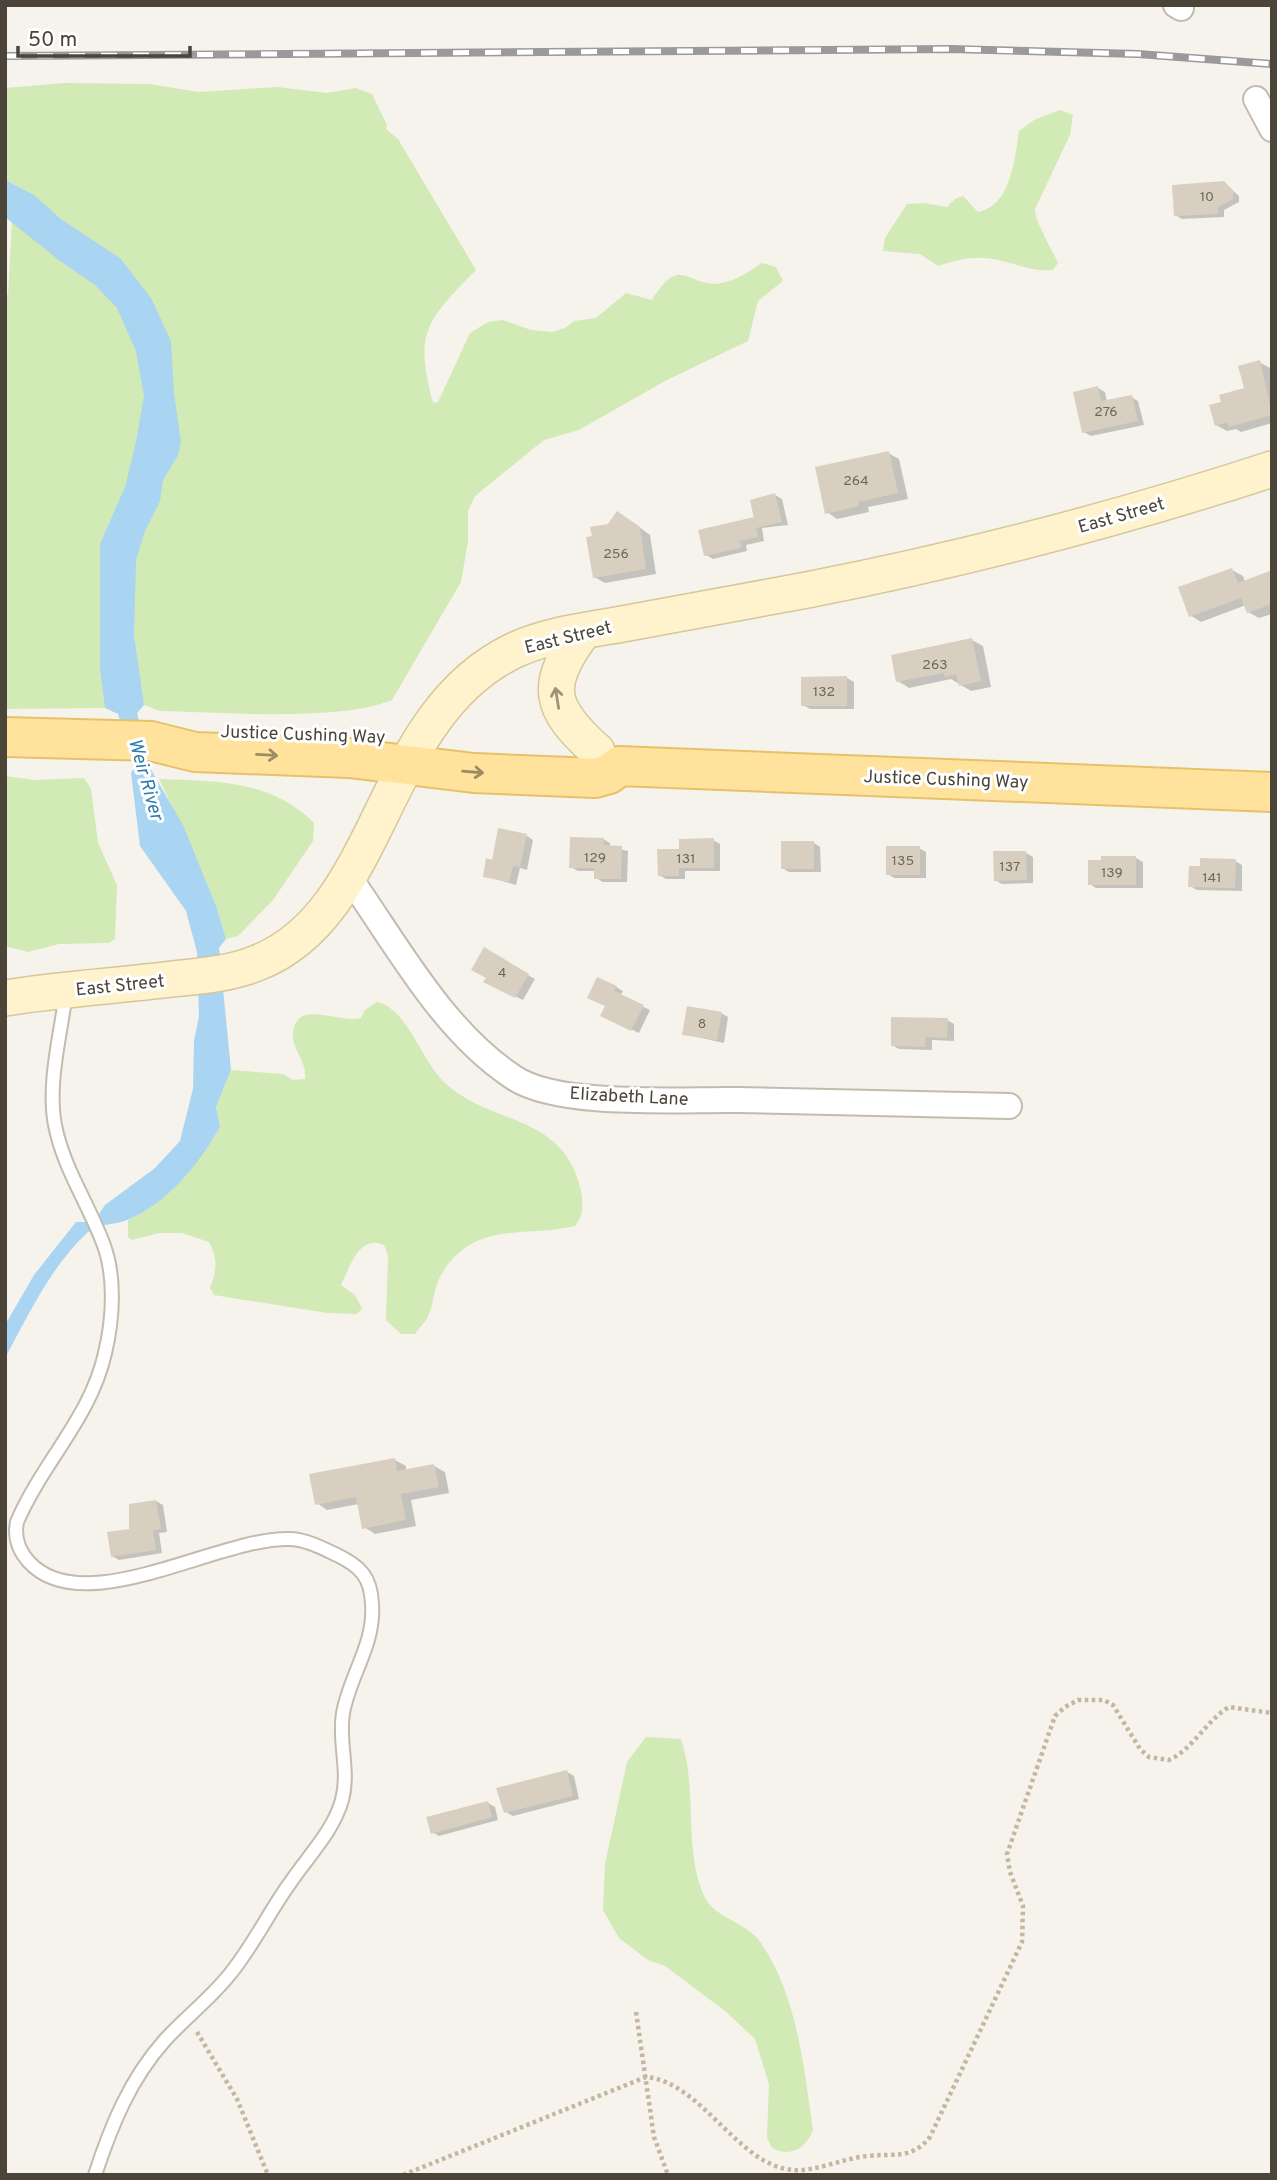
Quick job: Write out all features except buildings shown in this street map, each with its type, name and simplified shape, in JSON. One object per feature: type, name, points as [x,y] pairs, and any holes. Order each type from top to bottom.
[{"type":"main road","name":"East Street","points":[[5,998],[208,976],[259,962],[301,937],[328,909],[349,877],[413,753],[445,705],[488,666],[527,646],[584,631],[877,576],[985,552],[1104,520],[1272,469]]},
{"type":"main road","points":[[584,631],[561,665],[556,679],[556,701],[566,721],[608,759]]},
{"type":"main road","name":"Justice Cushing Way","points":[[5,737],[137,740],[197,730],[349,732],[474,773],[595,778],[609,774],[608,759],[1272,792]]},
{"type":"street","points":[[1256,99],[1272,129]]},
{"type":"street","name":"Elizabeth Lane","points":[[349,877],[459,1028],[495,1064],[515,1079],[537,1089],[608,1098],[1009,1106]]},
{"type":"lane","points":[[66,990],[53,1111],[61,1149],[104,1245],[109,1274],[111,1320],[97,1382],[82,1413],[10,1535],[36,1569],[64,1582],[108,1581],[259,1542],[293,1539],[351,1561],[363,1572],[370,1584],[371,1632],[368,1650],[343,1714],[345,1779],[334,1820],[233,1970],[153,2055],[127,2094],[110,2129],[95,2175]]},
{"type":"path","points":[[403,2175],[646,2077],[665,2082],[765,2161],[792,2171],[866,2156],[912,2153],[930,2137],[1022,1942],[1023,1906],[1010,1872],[1007,1854],[1055,1716],[1078,1700],[1104,1700],[1113,1705],[1140,1749],[1149,1757],[1169,1760],[1186,1749],[1215,1716],[1228,1707],[1272,1713]]},
{"type":"path","points":[[636,2012],[654,2137],[668,2175]]},
{"type":"path","points":[[189,2016],[237,2099],[268,2175]]},
{"type":"green space","points":[[65,83],[149,84],[199,92],[277,87],[327,93],[356,88],[372,94],[387,125],[386,129],[398,139],[476,270],[446,302],[429,329],[425,343],[425,359],[433,403],[438,402],[470,333],[488,322],[503,320],[531,330],[552,332],[565,328],[574,321],[596,318],[626,293],[652,300],[662,285],[678,275],[710,284],[722,283],[762,263],[776,267],[783,281],[758,301],[748,341],[665,381],[579,430],[544,440],[475,496],[468,511],[468,541],[461,582],[392,700],[342,711],[279,714],[160,711],[144,705],[143,699],[105,698],[105,708],[5,709],[5,293],[8,295],[14,185],[5,180],[5,88]]},
{"type":"green space","points":[[1060,110],[1073,115],[1070,135],[1035,209],[1058,263],[1053,270],[1032,269],[983,258],[938,266],[920,254],[883,251],[885,238],[907,204],[924,203],[947,207],[963,196],[978,212],[998,201],[1009,179],[1019,131],[1034,120]]},
{"type":"green space","points":[[5,776],[35,780],[84,778],[91,789],[98,843],[117,885],[115,939],[109,943],[59,944],[28,952],[5,946]]},
{"type":"green space","points":[[159,779],[222,782],[261,791],[280,798],[314,823],[313,841],[273,900],[238,936],[226,939],[204,877]]},
{"type":"green space","points":[[377,1002],[397,1014],[444,1082],[462,1096],[542,1133],[559,1147],[572,1165],[581,1191],[582,1210],[575,1226],[501,1234],[468,1246],[441,1275],[428,1316],[415,1334],[401,1334],[386,1320],[388,1256],[384,1245],[375,1243],[362,1248],[356,1254],[341,1285],[355,1295],[362,1308],[357,1314],[327,1313],[214,1295],[210,1288],[215,1259],[209,1242],[182,1233],[159,1233],[132,1240],[128,1237],[128,1220],[180,1180],[220,1127],[216,1107],[231,1070],[283,1074],[293,1080],[305,1079],[305,1071],[293,1036],[297,1021],[309,1014],[361,1018],[365,1010]]},
{"type":"green space","points":[[646,1737],[681,1739],[689,1778],[694,1858],[704,1896],[715,1910],[755,1936],[773,1963],[783,1985],[797,2033],[813,2130],[806,2142],[797,2149],[779,2151],[772,2148],[767,2138],[769,2084],[755,2039],[725,2011],[665,1966],[648,1960],[619,1938],[603,1910],[605,1864],[627,1762]]},
{"type":"water","name":"Weir River","points":[[5,180],[34,195],[62,220],[120,258],[151,298],[171,341],[174,394],[181,442],[178,455],[163,480],[160,501],[145,531],[136,560],[134,635],[144,705],[137,713],[150,768],[183,825],[216,906],[226,939],[219,948],[231,1070],[216,1107],[220,1127],[192,1169],[156,1204],[122,1222],[97,1227],[74,1246],[51,1276],[5,1358],[5,1325],[34,1275],[76,1222],[85,1222],[99,1214],[105,1205],[155,1168],[180,1141],[193,1089],[194,1041],[199,1016],[197,952],[186,911],[140,846],[131,773],[135,767],[118,714],[105,708],[100,668],[100,544],[125,487],[136,442],[144,396],[136,351],[117,308],[95,285],[5,217]]},
{"type":"railway","points":[[5,56],[951,49],[1138,54],[1272,64]]}]
